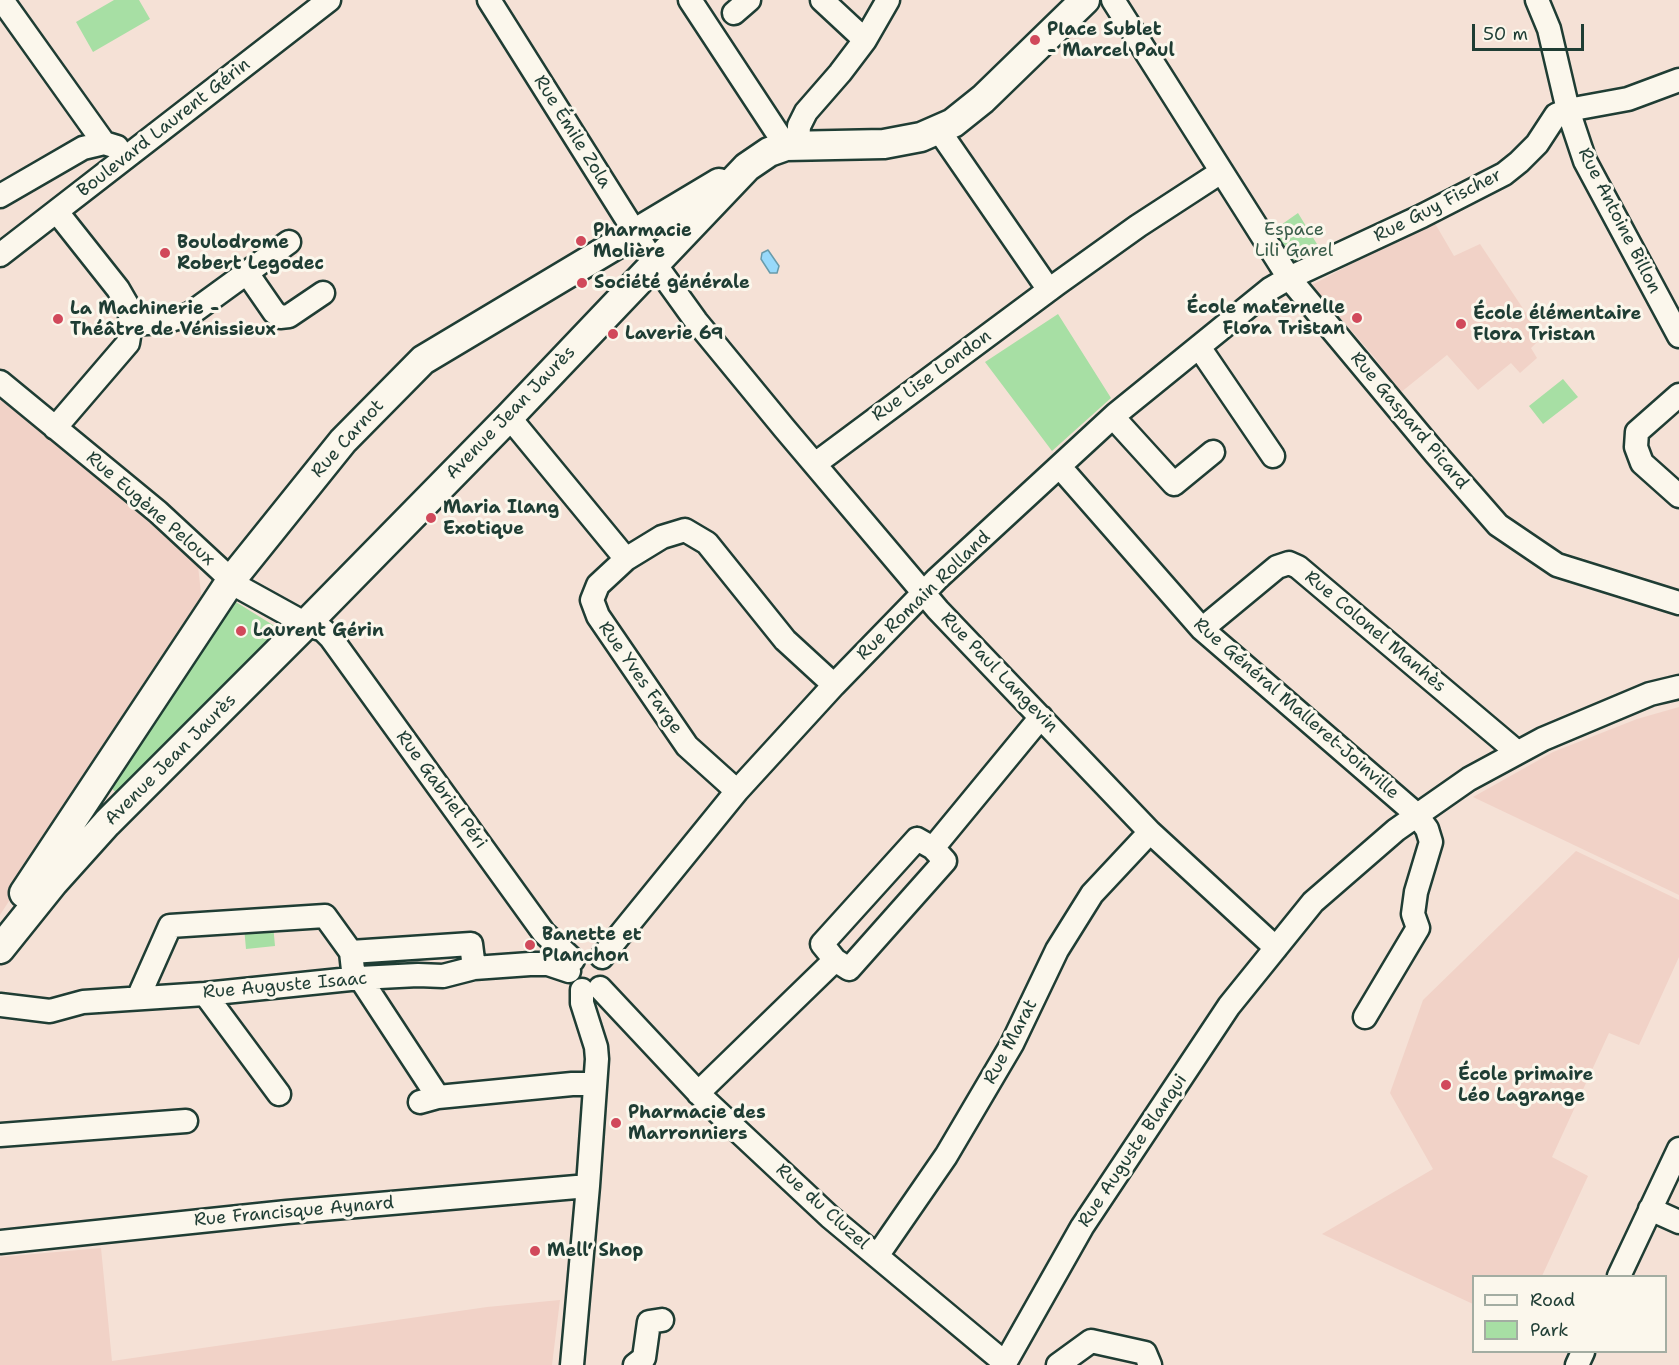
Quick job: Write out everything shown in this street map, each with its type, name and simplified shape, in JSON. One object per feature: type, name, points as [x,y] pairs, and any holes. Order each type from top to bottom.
[{"type":"main road","points":[[792,145],[884,144],[921,137],[953,123],[983,99],[1085,0]]},
{"type":"main road","name":"Avenue Jean Jaurès","points":[[0,949],[53,883],[107,823],[509,417],[747,167],[769,152],[792,145]]},
{"type":"main road","name":"Rue Carnot","points":[[0,926],[232,579],[343,441],[423,360],[747,167]]},
{"type":"main road","points":[[85,801],[107,823]]},
{"type":"main road","name":"Rue Carnot","points":[[0,936],[62,846],[64,833]]},
{"type":"street","points":[[2,0],[104,143]]},
{"type":"street","name":"Boulevard Laurent Gérin","points":[[0,255],[329,0]]},
{"type":"street","name":"Rue Émile Zola","points":[[489,0],[655,264]]},
{"type":"street","points":[[690,0],[792,145]]},
{"type":"street","points":[[822,0],[865,40]]},
{"type":"street","points":[[792,145],[806,112],[840,74],[865,40],[888,0]]},
{"type":"street","name":"Rue Gaspard Picard","points":[[1113,0],[1289,278],[1498,525],[1557,565],[1679,603]]},
{"type":"street","name":"Rue Antoine Billon","points":[[1538,0],[1549,29],[1568,110],[1585,161],[1679,336]]},
{"type":"street","points":[[1568,110],[1628,99],[1679,80]]},
{"type":"street","name":"Rue Guy Fischer","points":[[1289,278],[1504,174],[1520,162],[1537,144],[1556,115],[1568,110]]},
{"type":"street","points":[[938,129],[1053,287]]},
{"type":"street","points":[[0,196],[83,148],[104,143],[131,152]]},
{"type":"street","name":"Rue Lise London","points":[[815,464],[1053,287],[1138,226],[1221,172]]},
{"type":"street","points":[[55,428],[128,343],[131,324],[129,308],[118,290],[57,212]]},
{"type":"street","points":[[131,324],[164,322],[190,314],[289,242]]},
{"type":"street","name":"Rue Paul Langevin","points":[[655,264],[696,321],[923,592],[1150,832],[1276,948]]},
{"type":"street","points":[[247,273],[274,312],[280,317],[290,316],[323,293]]},
{"type":"street","name":"Rue Romain Rolland","points":[[602,957],[737,791],[923,592],[1113,417],[1270,290],[1289,278]]},
{"type":"street","points":[[1199,347],[1273,456]]},
{"type":"street","name":"Rue Eugène Peloux","points":[[0,382],[158,512],[239,587],[306,624]]},
{"type":"street","points":[[1679,395],[1637,432],[1636,447],[1642,463],[1679,496]]},
{"type":"street","points":[[509,417],[626,559]]},
{"type":"street","points":[[1113,417],[1174,484],[1214,452]]},
{"type":"street","name":"Rue Général Malleret-Joinville","points":[[1060,467],[1202,629],[1416,814]]},
{"type":"street","name":"Rue Yves Farge","points":[[737,791],[687,746],[597,616],[592,600],[598,585],[626,559],[662,537],[686,530],[707,543],[785,640],[834,685]]},
{"type":"street","name":"Rue Colonel Manhès","points":[[1202,629],[1277,567],[1289,563],[1298,567],[1517,752]]},
{"type":"street","name":"Rue Gabriel Péri","points":[[306,624],[323,630],[331,638],[571,966]]},
{"type":"street","name":"Rue Auguste Blanqui","points":[[1005,1364],[1082,1227],[1229,1006],[1313,902],[1416,814],[1469,779],[1517,752],[1650,694],[1679,687]]},
{"type":"street","points":[[933,848],[1041,717]]},
{"type":"street","points":[[1365,1017],[1418,928],[1413,914],[1416,892],[1431,842],[1427,829],[1416,814]]},
{"type":"street","name":"Rue Marat","points":[[877,1256],[946,1156],[1012,1044],[1057,950],[1092,894],[1150,832]]},
{"type":"street","points":[[917,840],[933,848],[945,861],[849,969],[835,960],[822,944],[917,840]]},
{"type":"street","points":[[138,998],[170,926],[325,916],[351,952],[357,979],[429,1100],[572,1084],[594,1084]]},
{"type":"street","points":[[537,964],[551,947],[549,937]]},
{"type":"street","points":[[351,952],[471,944],[474,968]]},
{"type":"street","points":[[591,989],[574,984],[571,966],[581,954],[592,952],[602,957],[608,967],[607,979],[591,989],[582,1003],[596,1047]]},
{"type":"street","points":[[698,1093],[835,960]]},
{"type":"street","name":"Rue Auguste Isaac","points":[[0,1005],[50,1011],[83,1002],[205,994],[357,979],[418,975],[443,976],[474,968],[537,964],[571,966]]},
{"type":"street","name":"Rue du Cluzel","points":[[591,989],[624,1014],[698,1093],[830,1217],[1005,1364]]},
{"type":"street","points":[[205,994],[279,1094]]},
{"type":"street","points":[[572,1365],[588,1186],[596,1047],[601,1032],[609,1023],[624,1014]]},
{"type":"street","points":[[0,1135],[186,1121]]},
{"type":"street","points":[[1619,1275],[1679,1149]]},
{"type":"street","name":"Rue Francisque Aynard","points":[[0,1242],[287,1212],[588,1186]]},
{"type":"street","points":[[1650,1209],[1679,1222]]},
{"type":"street","points":[[635,1365],[644,1358],[649,1322],[662,1320]]},
{"type":"street","points":[[1058,1365],[1091,1341],[1145,1353],[1150,1365]]},
{"type":"shaded area","points":[[1433,220],[1454,256],[1480,244],[1542,337],[1531,348],[1537,358],[1520,373],[1511,363],[1478,390],[1447,355],[1400,393],[1375,358],[1312,285]]},
{"type":"shaded area","points":[[0,398],[173,539],[198,566],[202,602],[0,915]]},
{"type":"shaded area","points":[[1679,707],[1679,895],[1473,797],[1553,752],[1637,719]]},
{"type":"shaded area","points":[[1576,851],[1679,900],[1679,957],[1639,1045],[1609,1033],[1552,1157],[1588,1176],[1542,1275],[1472,1275],[1472,1304],[1322,1234],[1433,1169],[1390,1093],[1423,1000]]},
{"type":"shaded area","points":[[101,1248],[112,1361],[487,1307],[560,1300],[552,1365],[0,1365],[0,1257]]},
{"type":"green space","points":[[114,0],[139,0],[150,19],[93,52],[76,22]]},
{"type":"green space","name":"Espace Lili Garel","points":[[1298,213],[1320,249],[1289,264],[1268,234]]},
{"type":"green space","points":[[1058,314],[1111,398],[1052,451],[985,362]]},
{"type":"green space","points":[[1563,379],[1578,397],[1543,424],[1529,406]]},
{"type":"green space","points":[[231,599],[281,630],[121,797],[111,788]]},
{"type":"green space","points":[[273,924],[275,946],[246,949],[244,927]]},
{"type":"water","points":[[768,250],[779,266],[777,273],[770,273],[761,259],[762,253]]},
{"type":"place","name":"Place Sublet - Marcel Paul","points":[[1035,40]]},
{"type":"place","name":"Pharmacie Molière","points":[[581,241]]},
{"type":"place","name":"Boulodrome Robert Legodec","points":[[165,253]]},
{"type":"place","name":"Société générale","points":[[582,283]]},
{"type":"place","name":"École maternelle Flora Tristan","points":[[1357,318]]},
{"type":"place","name":"La Machinerie - Théâtre de Vénissieux","points":[[58,319]]},
{"type":"place","name":"École élémentaire Flora Tristan","points":[[1461,324]]},
{"type":"place","name":"Laverie 69","points":[[613,334]]},
{"type":"place","name":"Maria Ilang Exotique","points":[[431,518]]},
{"type":"place","name":"Laurent Gérin","points":[[241,631]]},
{"type":"place","name":"Banette et Planchon","points":[[530,945]]},
{"type":"place","name":"École primaire Léo Lagrange","points":[[1446,1085]]},
{"type":"place","name":"Pharmacie des Marronniers","points":[[616,1123]]},
{"type":"place","name":"Mell‘ Shop","points":[[535,1251]]}]
